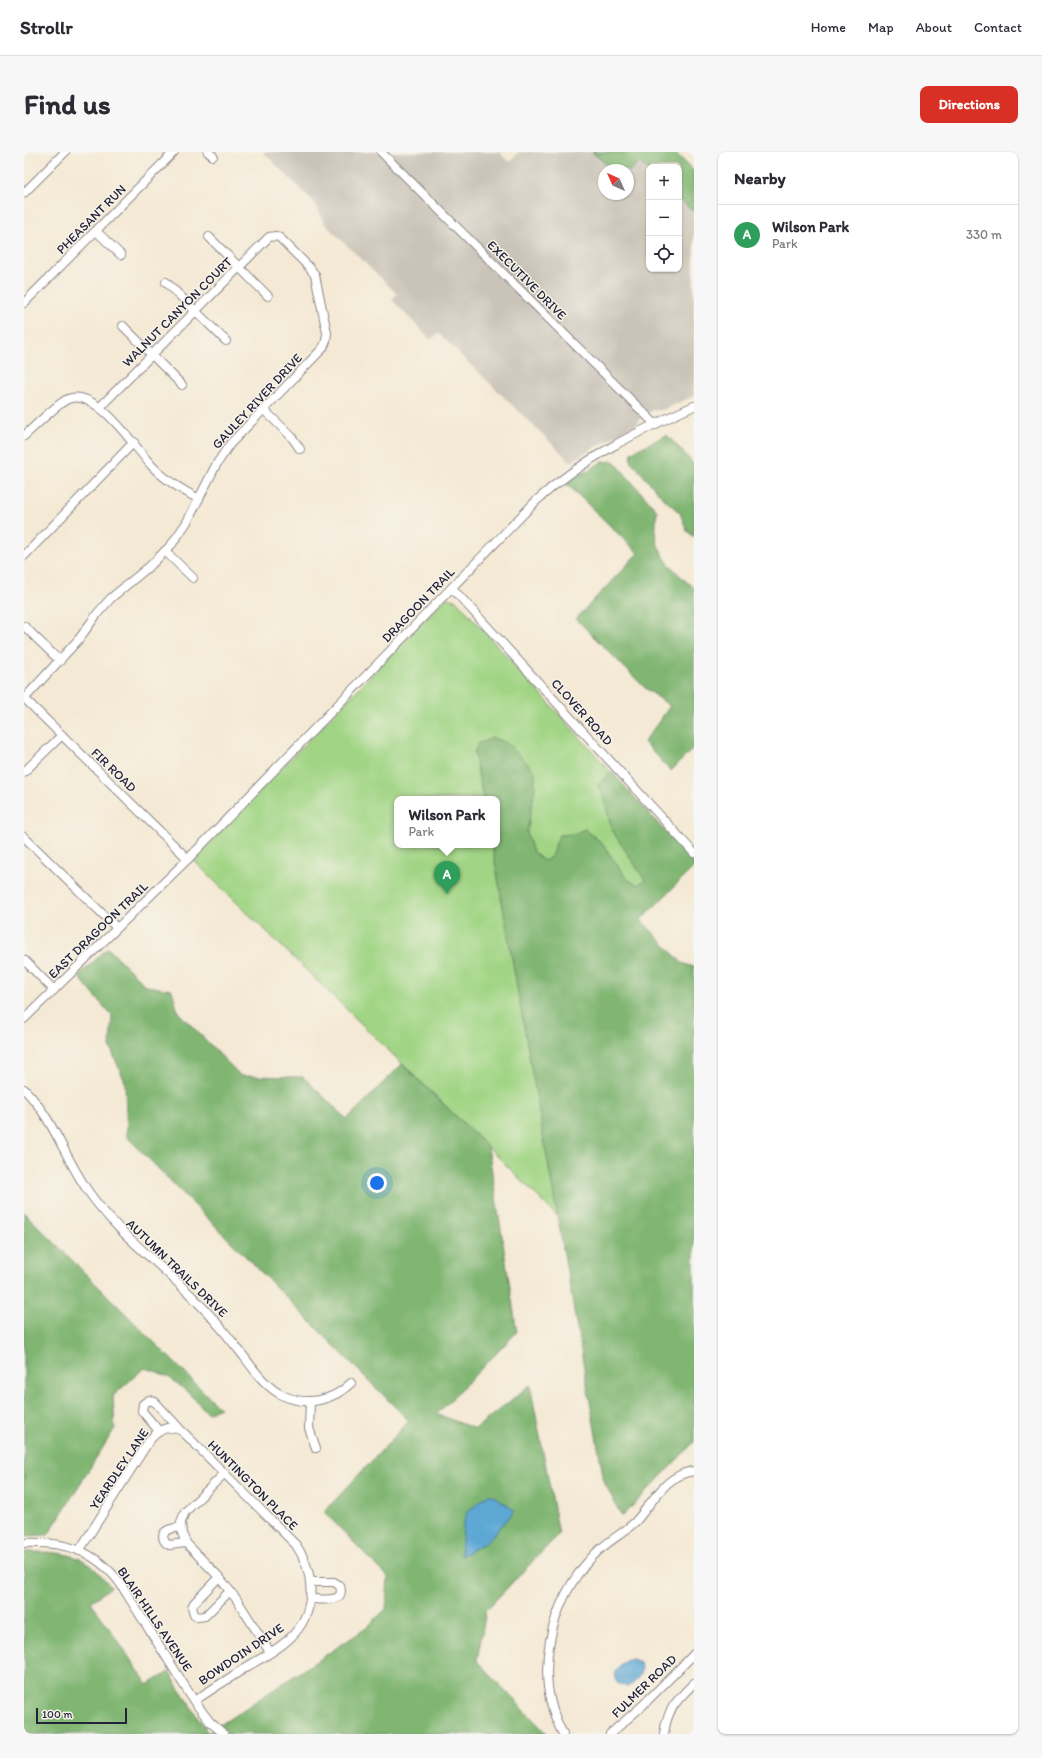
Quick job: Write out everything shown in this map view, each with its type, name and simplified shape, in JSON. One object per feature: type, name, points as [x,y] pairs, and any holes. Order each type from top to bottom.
[{"type":"street","points":[[24,193],[65,152]]},
{"type":"street","name":"PHEASANT RUN","points":[[24,303],[174,152]]},
{"type":"street","name":"EXECUTIVE DRIVE","points":[[381,152],[656,425]]},
{"type":"street","points":[[96,231],[120,255]]},
{"type":"street","name":"WALNUT CANYON COURT","points":[[100,407],[266,239],[273,236],[280,238],[309,267],[318,280],[327,333],[326,341]]},
{"type":"street","points":[[209,237],[268,296]]},
{"type":"street","points":[[166,282],[226,341]]},
{"type":"street","points":[[123,326],[182,385]]},
{"type":"street","name":"GAULEY RIVER DRIVE","points":[[24,698],[60,661],[79,639],[96,614],[111,598],[165,551],[187,522],[222,454],[319,353],[326,341]]},
{"type":"street","points":[[24,436],[60,403],[69,398],[80,397],[89,400],[100,407],[134,442],[152,466],[164,477],[199,499]]},
{"type":"street","name":"DRAGOON TRAIL","points":[[188,859],[522,514],[563,478],[595,456],[694,406]]},
{"type":"street","points":[[264,410],[291,436],[300,449]]},
{"type":"street","points":[[24,556],[134,442]]},
{"type":"street","points":[[165,551],[193,578]]},
{"type":"street","name":"CLOVER ROAD","points":[[452,588],[694,853]]},
{"type":"street","points":[[24,626],[60,661]]},
{"type":"street","name":"FIR ROAD","points":[[24,698],[188,859]]},
{"type":"street","points":[[24,772],[62,735]]},
{"type":"street","points":[[24,837],[117,928]]},
{"type":"street","name":"EAST DRAGOON TRAIL","points":[[24,1019],[188,859]]},
{"type":"street","points":[[24,960],[54,990]]},
{"type":"street","name":"AUTUMN TRAILS DRIVE","points":[[24,1089],[44,1112],[84,1186],[116,1227],[195,1300],[226,1332],[267,1384],[284,1396],[293,1400],[310,1402],[319,1401],[338,1394],[351,1383]]},
{"type":"street","name":"YEARDLEY LANE","points":[[79,1551],[149,1442],[159,1431],[142,1411],[143,1404],[149,1400],[155,1402],[179,1428]]},
{"type":"street","points":[[310,1402],[309,1428],[316,1448]]},
{"type":"street","points":[[159,1431],[171,1427],[179,1428]]},
{"type":"street","name":"HUNTINGTON PLACE","points":[[179,1428],[296,1545],[306,1561],[311,1582],[310,1601]]},
{"type":"street","points":[[563,1734],[557,1723],[547,1688],[546,1670],[548,1647],[553,1626],[569,1588],[593,1556],[608,1542],[632,1524],[660,1490],[680,1475],[694,1471]]},
{"type":"street","points":[[225,1473],[188,1509],[183,1517],[181,1527],[186,1542],[230,1591],[270,1652]]},
{"type":"street","points":[[181,1527],[167,1530],[163,1536],[163,1539],[164,1542],[169,1545],[186,1542]]},
{"type":"street","name":"BLAIR HILLS AVENUE","points":[[24,1543],[50,1542],[79,1551],[98,1561],[115,1578],[194,1701],[210,1722],[224,1734]]},
{"type":"street","points":[[219,1577],[194,1603],[192,1608],[194,1614],[198,1617],[205,1616],[230,1591]]},
{"type":"street","points":[[310,1601],[334,1600],[340,1596],[341,1593],[340,1586],[336,1582],[311,1582]]},
{"type":"street","name":"BOWDOIN DRIVE","points":[[194,1701],[283,1643],[296,1631],[304,1619],[310,1601]]},
{"type":"street","name":"FULMER ROAD","points":[[613,1733],[694,1654]]},
{"type":"street","points":[[664,1734],[665,1721],[672,1706],[694,1682]]},
{"type":"shaded area","points":[[263,152],[499,152],[509,162],[519,152],[592,152],[606,164],[598,164],[598,200],[634,200],[634,167],[639,162],[646,168],[646,272],[682,272],[682,202],[694,212],[694,396],[662,410],[653,410],[639,419],[637,425],[591,449],[571,462],[438,333],[431,340],[392,300],[397,294],[324,223],[315,203]]},
{"type":"green space","points":[[592,152],[675,152],[694,171],[694,212],[682,202],[682,164],[646,164],[646,168],[639,162],[634,167],[634,164],[606,164]]},
{"type":"green space","points":[[667,435],[694,464],[694,537],[687,531],[680,513],[660,495],[631,461],[632,452]]},
{"type":"green space","points":[[614,461],[657,511],[657,544],[670,565],[694,588],[694,748],[671,771],[644,742],[670,706],[644,687],[576,619],[638,553],[566,483],[602,462]]},
{"type":"green space","points":[[448,598],[456,600],[694,864],[694,867],[641,920],[575,1234],[488,1147],[193,860],[443,601]]},
{"type":"green space","points":[[493,738],[507,743],[535,771],[535,788],[527,833],[533,852],[544,861],[551,857],[559,835],[573,834],[585,829],[602,843],[627,879],[637,885],[645,880],[611,829],[604,796],[597,786],[611,771],[694,864],[694,867],[641,920],[682,963],[694,967],[694,1442],[622,1517],[604,1481],[493,848],[500,848],[500,796],[482,796],[474,752],[479,743]]},
{"type":"green space","points":[[108,948],[146,986],[172,990],[178,1012],[241,1076],[303,1077],[347,1119],[402,1064],[488,1147],[517,1332],[437,1414],[475,1429],[530,1385],[559,1534],[486,1610],[477,1661],[547,1734],[24,1734],[24,1552],[66,1554],[82,1560],[95,1569],[111,1587],[91,1602],[148,1685],[169,1672],[208,1733],[365,1629],[386,1609],[388,1577],[324,1512],[409,1421],[127,1137],[125,1082],[110,1047],[112,1016],[78,976]]},
{"type":"green space","points":[[24,1212],[220,1408],[208,1413],[186,1391],[171,1379],[144,1368],[113,1396],[115,1428],[48,1535],[24,1536]]},
{"type":"water","points":[[489,1494],[499,1499],[515,1511],[488,1541],[461,1556],[463,1525],[467,1512]]},
{"type":"water","points":[[633,1659],[640,1663],[642,1668],[637,1679],[633,1684],[627,1687],[617,1683],[614,1673],[626,1660]]},
{"type":"place","name":"Wilson Park","points":[[447,894]]}]
